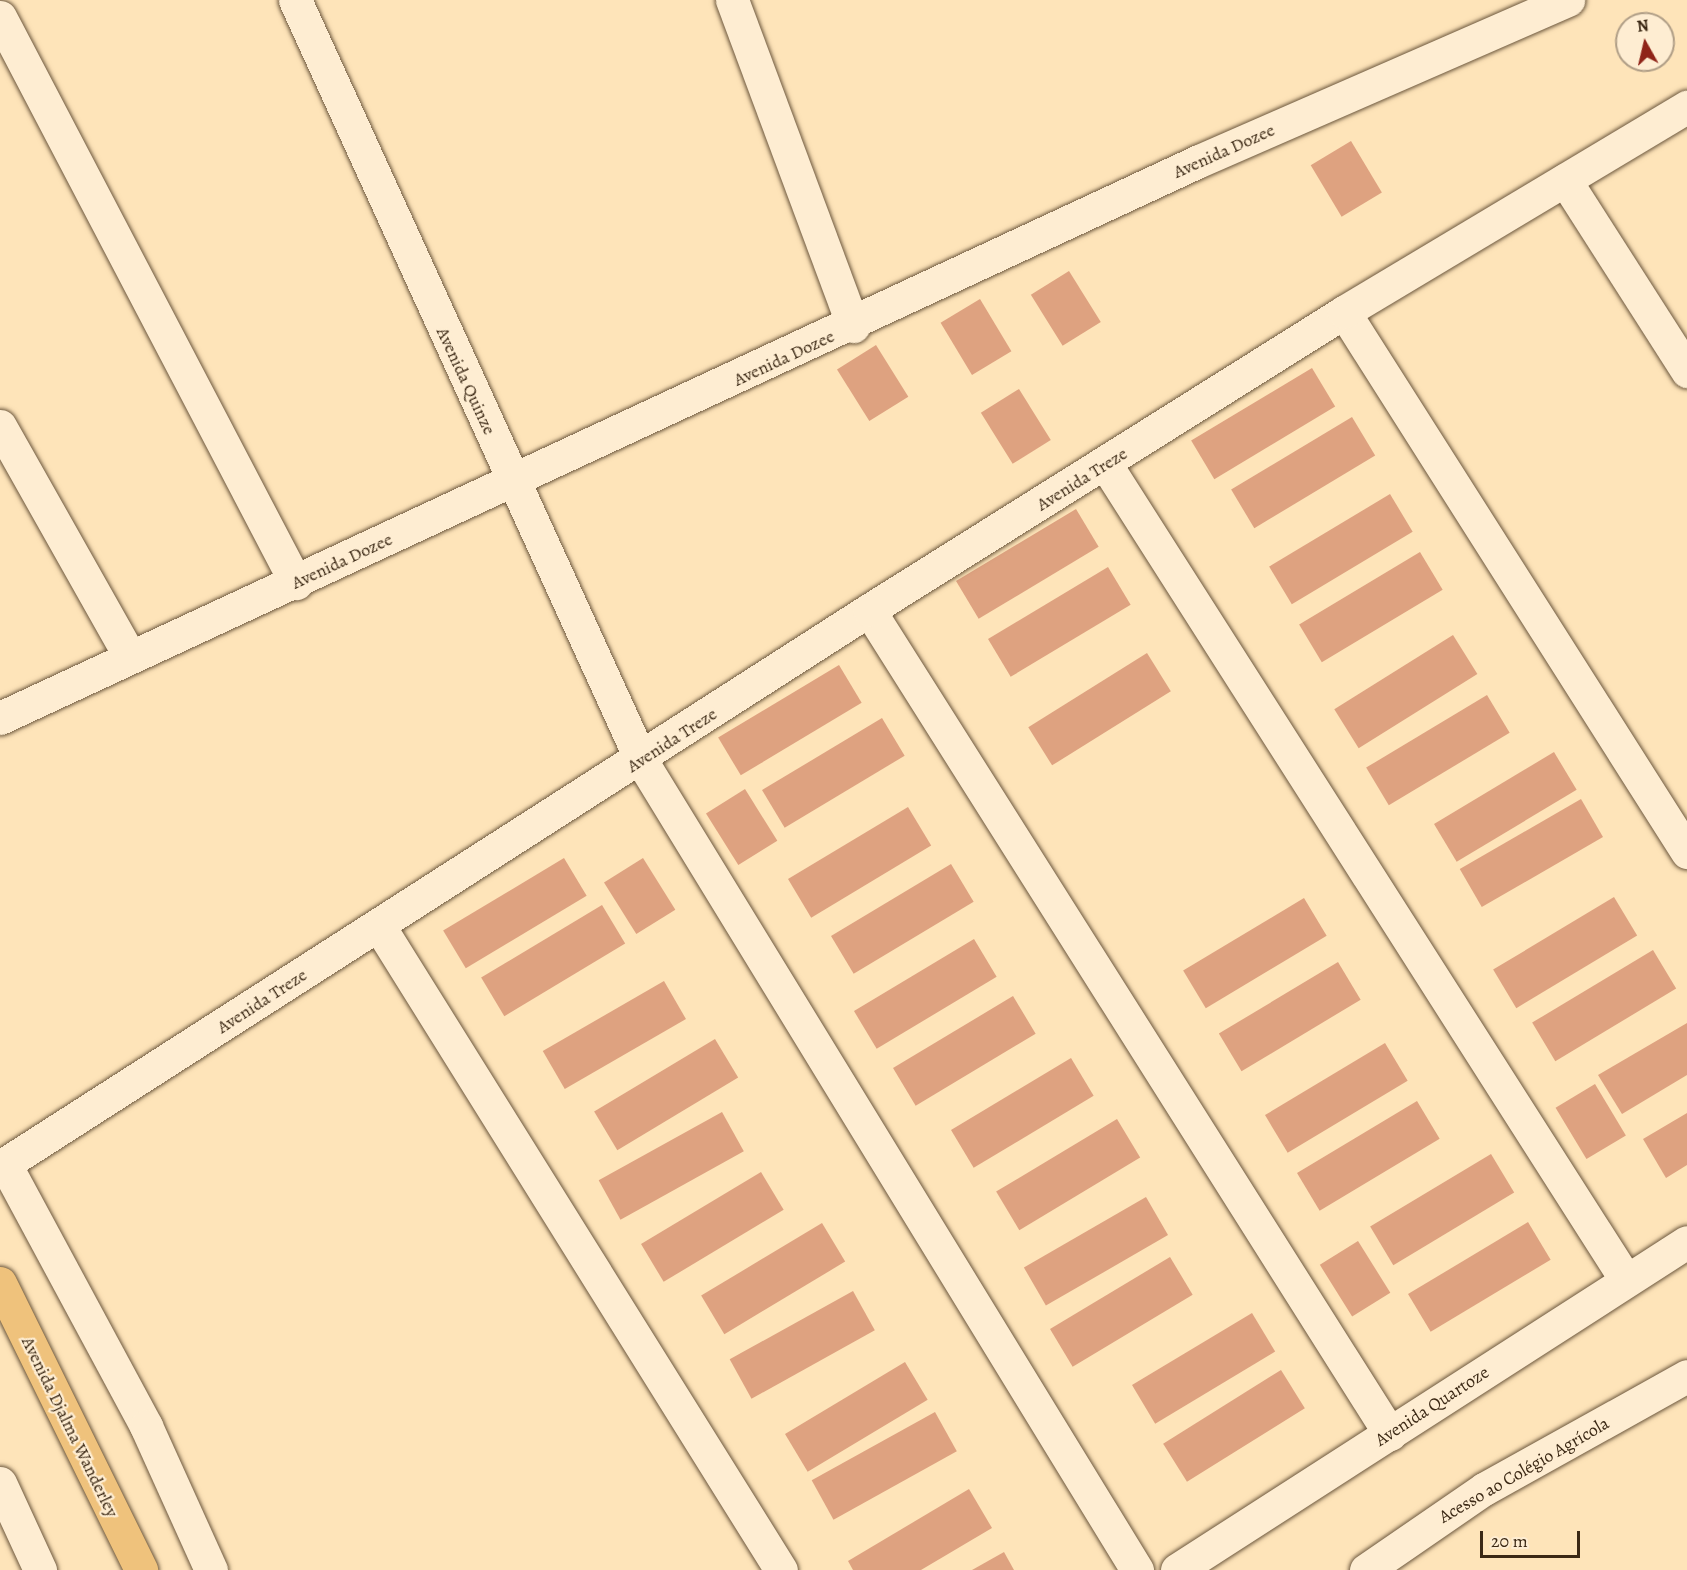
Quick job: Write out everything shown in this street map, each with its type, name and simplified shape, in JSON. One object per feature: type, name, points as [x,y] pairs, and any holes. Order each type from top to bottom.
[{"type":"highway","name":"Avenida Djalma Wanderley","points":[[0,1283],[141,1570]]},
{"type":"street","name":"Avenida Quinze","points":[[295,0],[641,760],[1137,1570]]},
{"type":"street","points":[[732,0],[854,326]]},
{"type":"street","name":"Avenida Dozee","points":[[0,718],[854,326],[1199,161],[1568,0]]},
{"type":"street","points":[[0,17],[296,583]]},
{"type":"street","name":"Avenida Treze","points":[[3,1166],[641,760],[868,610],[1106,465],[1344,312],[1687,107]]},
{"type":"street","points":[[1565,180],[1687,371]]},
{"type":"street","points":[[1344,312],[1687,852]]},
{"type":"street","points":[[0,426],[130,657]]},
{"type":"street","points":[[1106,465],[1626,1280]]},
{"type":"street","points":[[868,610],[1390,1434]]},
{"type":"street","points":[[379,926],[781,1570]]},
{"type":"street","points":[[3,1166],[146,1426],[211,1570]]},
{"type":"street","name":"Avenida Quartoze","points":[[1177,1570],[1687,1242]]},
{"type":"street","name":"Acesso ao Colégio Agrícola","points":[[1366,1570],[1484,1489],[1687,1376]]},
{"type":"street","points":[[0,1483],[40,1570]]},
{"type":"building","points":[[1351,141],[1382,192],[1342,217],[1311,165]]},
{"type":"building","points":[[1069,271],[1101,322],[1063,346],[1031,295]]},
{"type":"building","points":[[980,299],[1011,351],[972,375],[941,323]]},
{"type":"building","points":[[876,345],[908,397],[869,421],[837,369]]},
{"type":"building","points":[[1312,368],[1335,407],[1214,479],[1191,441]]},
{"type":"building","points":[[1019,389],[1051,440],[1013,464],[981,413]]},
{"type":"building","points":[[1352,417],[1375,456],[1254,528],[1231,490]]},
{"type":"building","points":[[1390,494],[1413,532],[1292,604],[1269,567]]},
{"type":"building","points":[[1076,509],[1099,547],[979,619],[956,581]]},
{"type":"building","points":[[1420,552],[1443,590],[1322,662],[1299,625]]},
{"type":"building","points":[[1108,567],[1131,605],[1011,677],[988,639]]},
{"type":"building","points":[[1453,635],[1477,674],[1359,748],[1334,709]]},
{"type":"building","points":[[1147,653],[1171,691],[1052,765],[1028,727]]},
{"type":"building","points":[[839,665],[862,703],[741,775],[718,738]]},
{"type":"building","points":[[1487,695],[1510,733],[1389,805],[1366,768]]},
{"type":"building","points":[[882,718],[905,756],[785,828],[762,790]]},
{"type":"building","points":[[1554,752],[1577,790],[1457,862],[1434,824]]},
{"type":"building","points":[[745,789],[777,841],[738,865],[706,813]]},
{"type":"building","points":[[1581,799],[1603,837],[1482,907],[1460,869]]},
{"type":"building","points":[[908,807],[931,846],[811,918],[788,879]]},
{"type":"building","points":[[564,858],[587,896],[466,968],[443,931]]},
{"type":"building","points":[[643,858],[675,910],[636,934],[604,882]]},
{"type":"building","points":[[951,864],[974,902],[854,974],[831,936]]},
{"type":"building","points":[[1614,897],[1637,936],[1516,1008],[1493,970]]},
{"type":"building","points":[[1304,898],[1327,936],[1206,1008],[1183,971]]},
{"type":"building","points":[[602,905],[625,944],[504,1016],[481,978]]},
{"type":"building","points":[[974,939],[997,977],[877,1049],[854,1011]]},
{"type":"building","points":[[1653,950],[1676,989],[1555,1061],[1532,1023]]},
{"type":"building","points":[[1338,962],[1361,1000],[1242,1071],[1219,1034]]},
{"type":"building","points":[[664,981],[686,1019],[565,1089],[543,1051]]},
{"type":"building","points":[[1013,996],[1036,1034],[916,1106],[893,1068]]},
{"type":"building","points":[[1687,1023],[1687,1075],[1622,1114],[1598,1075]]},
{"type":"building","points":[[715,1039],[738,1078],[617,1150],[594,1112]]},
{"type":"building","points":[[1385,1043],[1408,1081],[1288,1153],[1265,1115]]},
{"type":"building","points":[[1071,1058],[1094,1096],[974,1168],[951,1130]]},
{"type":"building","points":[[1595,1084],[1626,1135],[1586,1159],[1556,1108]]},
{"type":"building","points":[[1417,1101],[1440,1139],[1320,1211],[1297,1173]]},
{"type":"building","points":[[722,1112],[744,1151],[620,1220],[599,1180]]},
{"type":"building","points":[[1687,1113],[1687,1165],[1666,1178],[1643,1139]]},
{"type":"building","points":[[1117,1119],[1140,1158],[1019,1230],[996,1192]]},
{"type":"building","points":[[1491,1154],[1514,1193],[1393,1265],[1370,1227]]},
{"type":"building","points":[[761,1172],[784,1210],[664,1282],[641,1244]]},
{"type":"building","points":[[1146,1197],[1168,1235],[1046,1306],[1024,1268]]},
{"type":"building","points":[[1528,1222],[1551,1260],[1431,1332],[1408,1294]]},
{"type":"building","points":[[822,1223],[845,1262],[724,1334],[701,1296]]},
{"type":"building","points":[[1358,1241],[1390,1293],[1352,1317],[1320,1265]]},
{"type":"building","points":[[1170,1257],[1193,1295],[1073,1367],[1050,1329]]},
{"type":"building","points":[[853,1291],[875,1330],[751,1399],[730,1359]]},
{"type":"building","points":[[1252,1313],[1275,1352],[1155,1424],[1132,1385]]},
{"type":"building","points":[[905,1362],[928,1400],[808,1472],[785,1434]]},
{"type":"building","points":[[1281,1370],[1305,1408],[1187,1482],[1163,1444]]},
{"type":"building","points":[[935,1412],[957,1451],[833,1520],[812,1480]]},
{"type":"building","points":[[969,1489],[992,1528],[921,1570],[853,1570],[848,1561]]},
{"type":"building","points":[[1004,1552],[1014,1570],[972,1570]]}]
